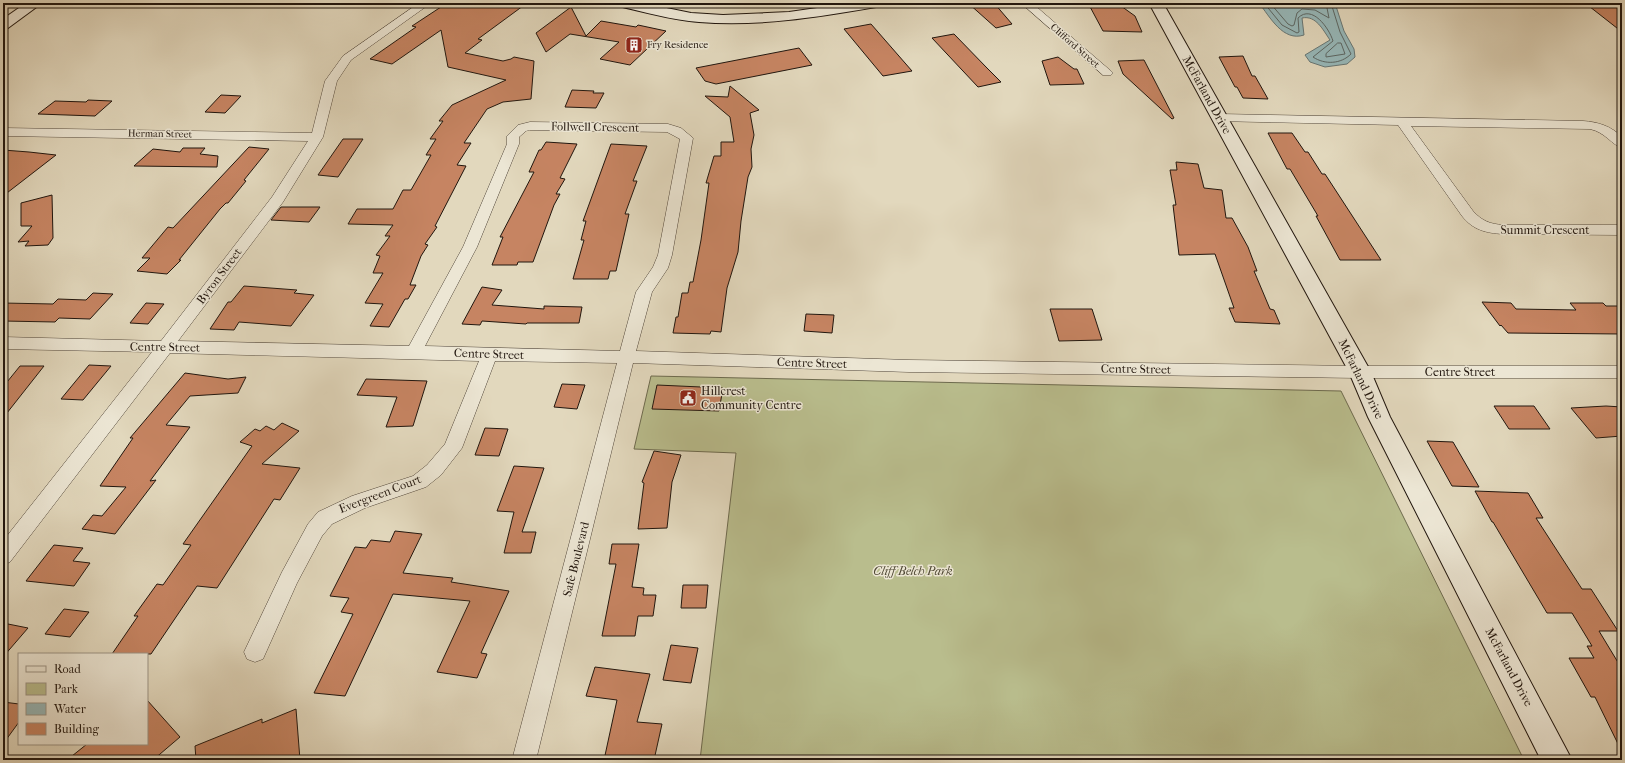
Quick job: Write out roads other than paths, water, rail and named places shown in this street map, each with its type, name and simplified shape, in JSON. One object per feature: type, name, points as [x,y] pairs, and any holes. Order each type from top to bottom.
[{"type":"street","points":[[3,24],[35,3]]},
{"type":"street","name":"Byron Street","points":[[3,556],[278,199],[317,137],[331,81],[347,58],[426,3]]},
{"type":"street","points":[[623,3],[699,18],[751,19],[788,16],[876,3]]},
{"type":"street","name":"Clifford Street","points":[[1026,3],[1107,73]]},
{"type":"street","name":"McFarland Drive","points":[[1156,3],[1360,372],[1379,417],[1557,760]]},
{"type":"street","points":[[1220,118],[1567,125],[1583,124],[1599,126],[1614,134],[1622,144]]},
{"type":"street","name":"Summit Crescent","points":[[1401,122],[1463,206],[1469,217],[1480,226],[1496,230],[1622,230]]},
{"type":"street","name":"Follwell Crescent","points":[[414,352],[470,247],[513,144],[513,136],[518,131],[530,126],[668,128],[677,131],[687,138],[678,191],[665,255],[660,268],[644,292],[627,357]]},
{"type":"street","name":"Herman Street","points":[[3,132],[317,137]]},
{"type":"street","name":"Centre Street","points":[[3,343],[627,357],[909,366],[1360,372],[1622,372]]},
{"type":"street","name":"Evergreen Court","points":[[255,652],[289,578],[315,530],[325,518],[359,502],[419,482],[434,470],[453,448],[489,355]]},
{"type":"street","name":"Safe Boulevard","points":[[524,760],[627,357]]},
{"type":"water","points":[[1259,3],[1335,3],[1344,31],[1354,49],[1355,57],[1347,64],[1325,67],[1310,62],[1305,55],[1330,40],[1319,24],[1311,19],[1302,18],[1304,35],[1290,35],[1283,32],[1278,27]]},
{"type":"place","name":"Fry Residence","points":[[634,45]]},
{"type":"place","name":"Hillcrest Community Centre","points":[[688,398]]},
{"type":"park label","name":"Cliff Belch Park","points":[[913,571]]}]
